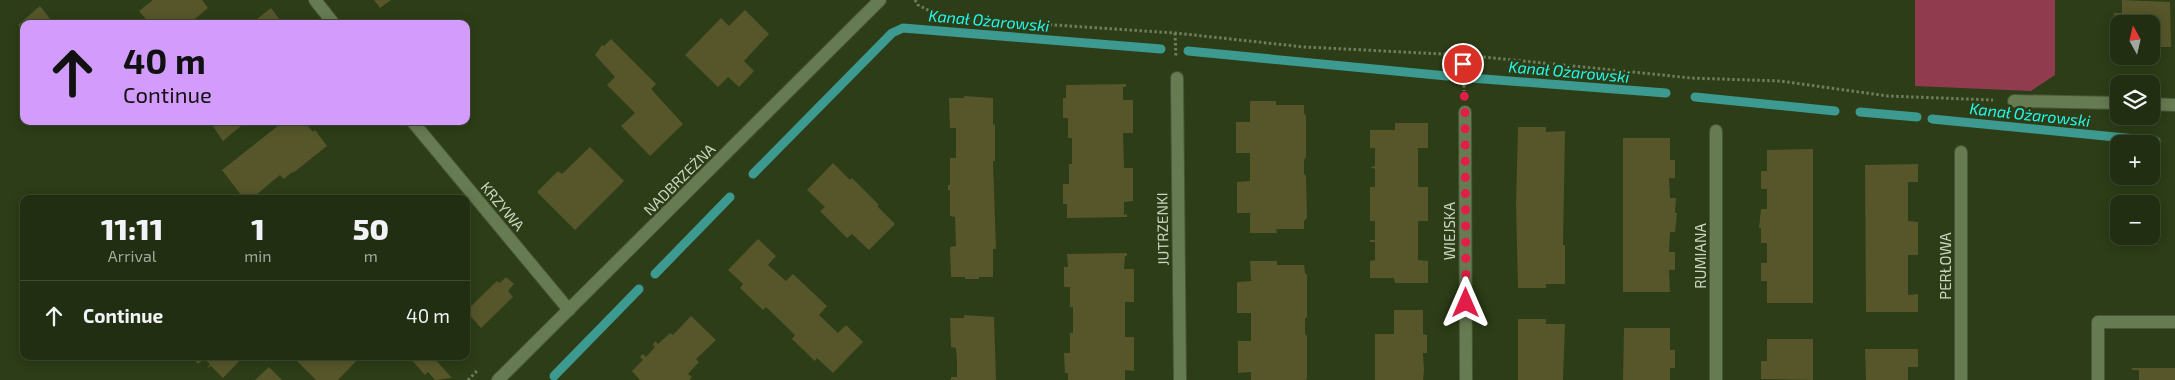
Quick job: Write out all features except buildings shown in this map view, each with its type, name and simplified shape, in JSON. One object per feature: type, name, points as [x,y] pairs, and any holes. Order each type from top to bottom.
[{"type":"street","points":[[315,0],[331,20]]},
{"type":"street","name":"NADBRZEŻNA","points":[[498,380],[880,0]]},
{"type":"street","name":"JUTRZENKI","points":[[1177,78],[1180,380]]},
{"type":"street","points":[[2014,101],[2110,104]]},
{"type":"street","points":[[2160,104],[2175,105]]},
{"type":"street","name":"WIEJSKA","points":[[1465,112],[1466,380]]},
{"type":"street","name":"KRZYWA","points":[[415,125],[569,310]]},
{"type":"street","name":"RUMIANA","points":[[1716,131],[1716,380]]},
{"type":"street","name":"PERŁOWA","points":[[1961,152],[1961,380]]},
{"type":"street","points":[[2098,380],[2098,322],[2175,322]]},
{"type":"path","points":[[915,0],[918,5],[930,11],[964,19],[1175,33],[1304,46],[1463,55],[1691,78],[1780,81],[1888,96],[2014,101]]},
{"type":"path","points":[[1463,55],[1465,112]]},
{"type":"shaded area","points":[[1915,0],[2055,0],[2055,75],[2031,91],[1915,86]]},
{"type":"waterway","name":"Kanał Ożarowski","points":[[753,174],[892,33],[903,28],[1161,49]]},
{"type":"waterway","name":"Kanał Ożarowski","points":[[1188,51],[1447,76]]},
{"type":"waterway","name":"Kanał Ożarowski","points":[[1471,78],[1666,93]]},
{"type":"waterway","name":"Kanał Ożarowski","points":[[1695,97],[1835,111]]},
{"type":"waterway","name":"Kanał Ożarowski","points":[[1860,112],[1917,117]]},
{"type":"waterway","name":"Kanał Ożarowski","points":[[1932,119],[2110,136]]},
{"type":"waterway","name":"Kanał Ożarowski","points":[[655,274],[730,197]]},
{"type":"waterway","name":"Kanał Ożarowski","points":[[554,376],[639,289]]},
{"type":"route","points":[[1463,64],[1466,303]]}]
